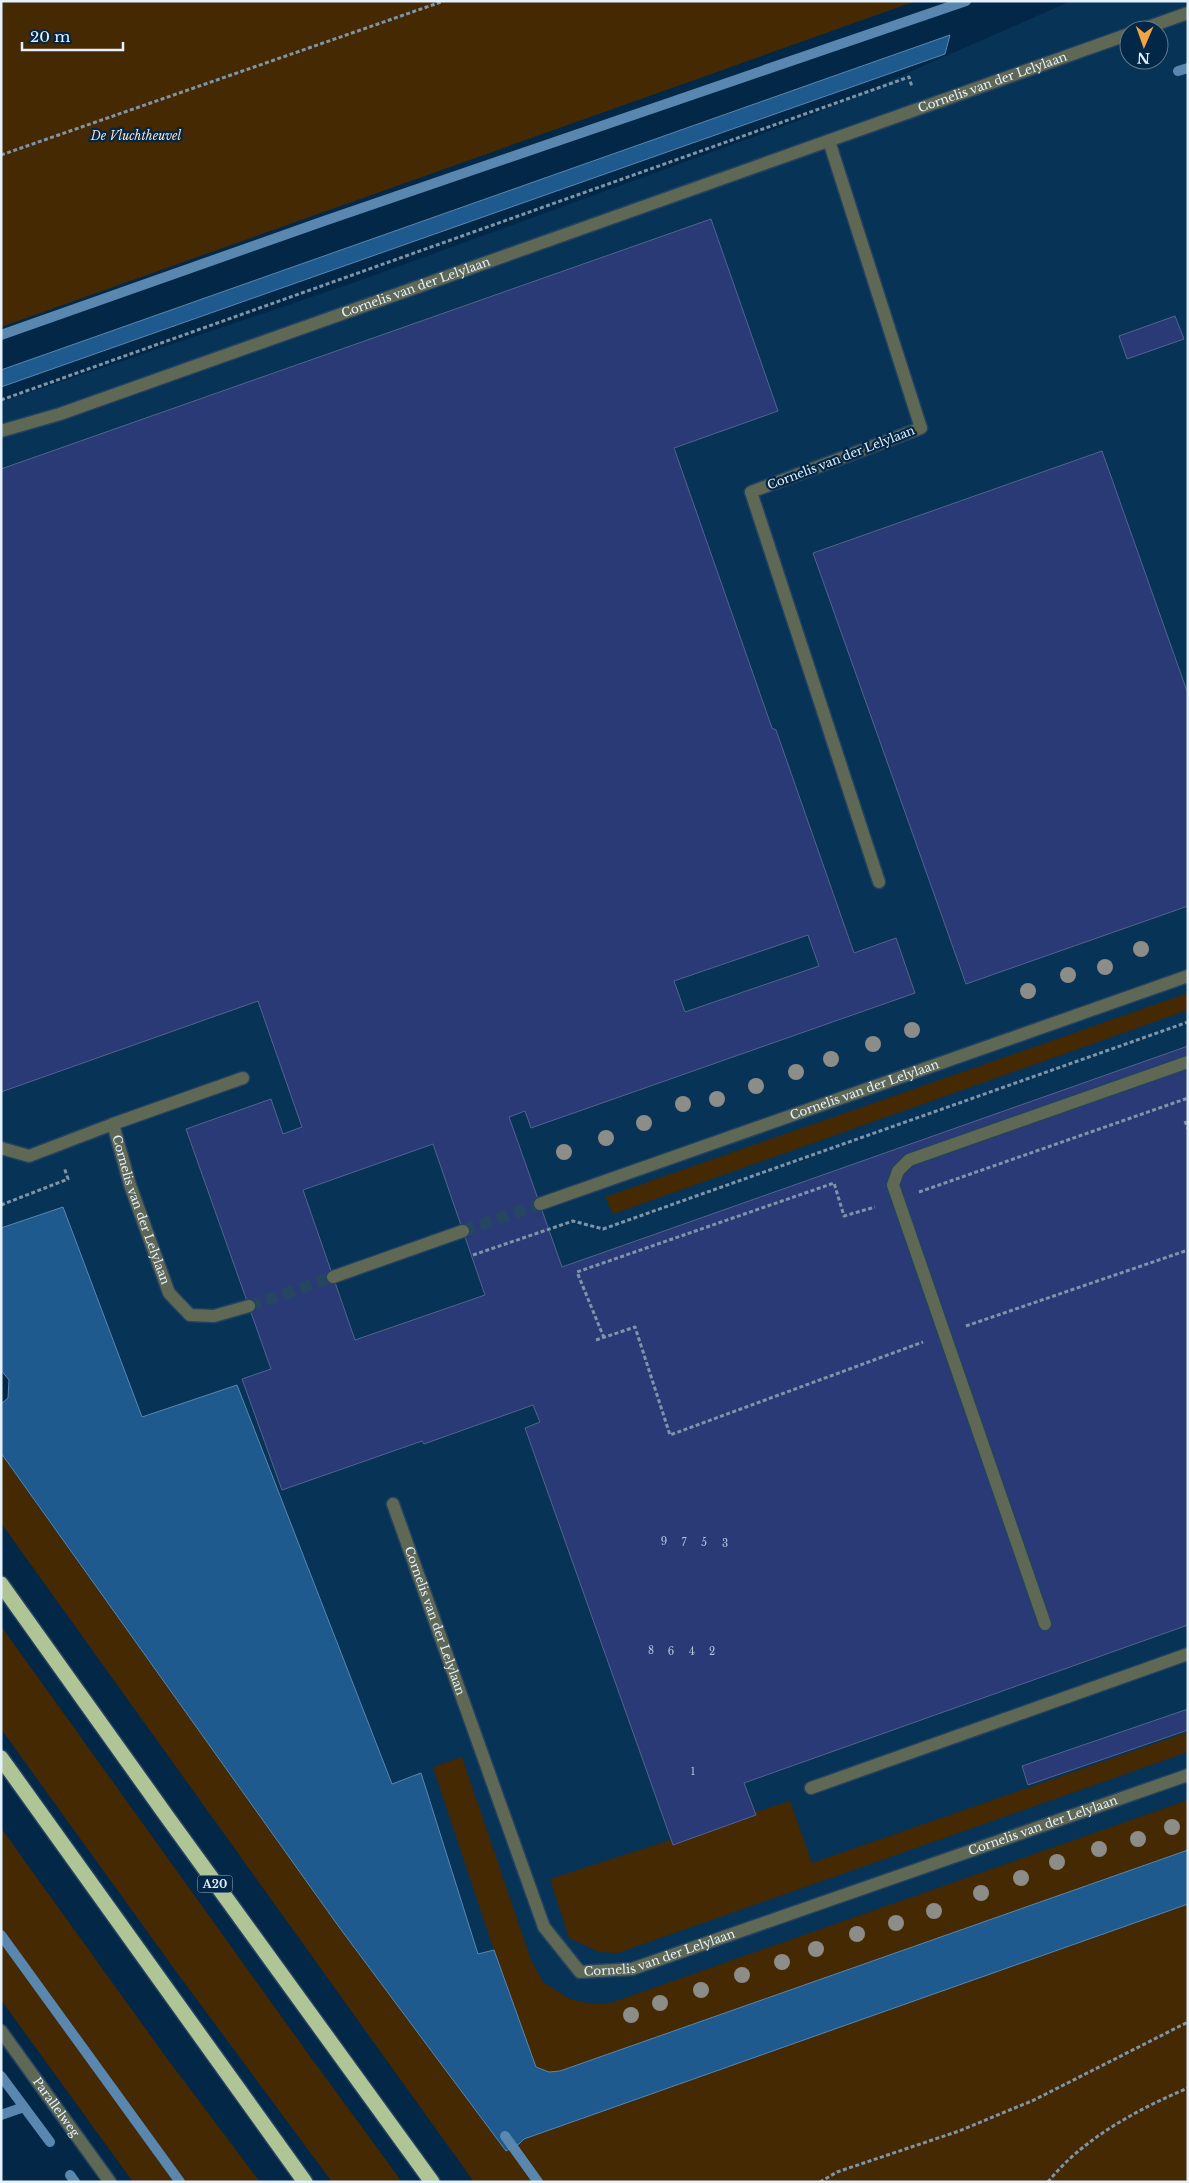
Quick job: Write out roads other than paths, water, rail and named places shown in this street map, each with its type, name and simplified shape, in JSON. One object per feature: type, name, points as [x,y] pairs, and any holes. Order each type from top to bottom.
[{"type":"highway","name":"A20","points":[[1,1584],[432,2182]]},
{"type":"highway","points":[[1,1758],[305,2182]]},
{"type":"street","points":[[1168,20],[1188,13]]},
{"type":"street","name":"Cornelis van der Lelylaan","points":[[1,432],[60,414],[1119,38]]},
{"type":"street","name":"Cornelis van der Lelylaan","points":[[829,141],[921,428],[751,492],[879,882]]},
{"type":"street","name":"Cornelis van der Lelylaan","points":[[540,1204],[1188,976]]},
{"type":"street","points":[[1045,1624],[893,1185],[898,1170],[909,1160],[1188,1062]]},
{"type":"street","name":"Cornelis van der Lelylaan","points":[[1,1148],[29,1156],[243,1078]]},
{"type":"street","name":"Cornelis van der Lelylaan","points":[[113,1124],[130,1185],[169,1293],[190,1315],[214,1316],[249,1306]]},
{"type":"street","points":[[333,1277],[463,1231]]},
{"type":"street","name":"Cornelis van der Lelylaan","points":[[393,1504],[544,1928],[580,1972],[632,1969],[1188,1775]]},
{"type":"street","points":[[811,1788],[1188,1654]]},
{"type":"street","name":"Parallelweg","points":[[1,2031],[110,2182]]},
{"type":"waterway","points":[[1,335],[324,221],[966,1]]},
{"type":"waterway","points":[[1178,71],[1188,68]]},
{"type":"waterway","points":[[1,1935],[180,2182]]},
{"type":"waterway","points":[[1,2076],[50,2142]]},
{"type":"waterway","points":[[1,2115],[24,2107]]},
{"type":"waterway","points":[[505,2136],[538,2182]]},
{"type":"waterway","points":[[70,2175],[75,2182]]},
{"type":"tunnel","points":[[463,1231],[540,1204]]},
{"type":"tunnel","points":[[249,1306],[333,1277]]},
{"type":"park label","name":"De Vluchtheuvel","points":[[136,136]]}]
